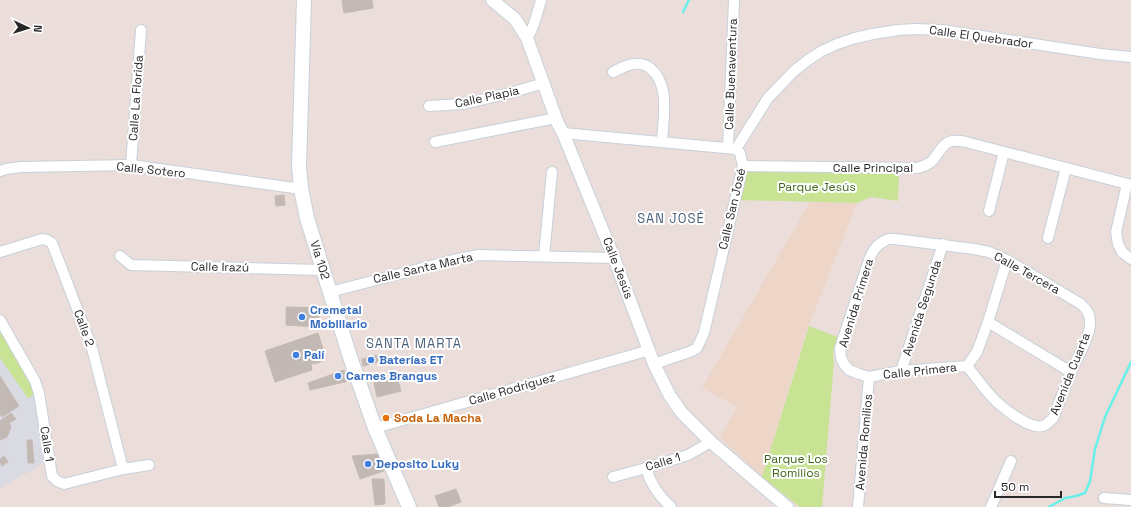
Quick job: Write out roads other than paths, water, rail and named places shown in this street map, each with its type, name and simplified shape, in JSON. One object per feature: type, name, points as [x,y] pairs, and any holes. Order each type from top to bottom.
[{"type":"main road","name":"Vía 102","points":[[304,0],[299,166],[301,189],[307,218],[352,361],[375,428],[409,507]]},
{"type":"street","name":"Calle Jesús","points":[[492,0],[515,19],[527,38],[556,118],[614,258],[650,350],[654,364],[670,396],[682,413],[711,442],[788,507]]},
{"type":"street","points":[[527,38],[532,31],[541,0]]},
{"type":"street","name":"Calle Buenaventura","points":[[732,149],[734,0]]},
{"type":"street","name":"Calle El Quebrador","points":[[732,149],[768,98],[794,71],[822,51],[855,38],[898,30],[920,28],[1100,54],[1131,56]]},
{"type":"street","name":"Calle La Florida","points":[[131,165],[141,30]]},
{"type":"street","points":[[613,72],[632,63],[640,63],[650,68],[660,79],[664,101],[662,142]]},
{"type":"street","name":"Calle Piapia","points":[[429,106],[464,104],[544,83]]},
{"type":"street","points":[[435,142],[556,118]]},
{"type":"street","points":[[563,133],[732,149]]},
{"type":"street","name":"Calle Principal","points":[[743,166],[917,168],[931,162],[942,147],[948,142],[955,141],[966,142],[1129,184]]},
{"type":"street","name":"Calle San José","points":[[654,364],[697,348],[704,333],[743,166],[740,153],[732,149]]},
{"type":"street","points":[[989,211],[1004,152]]},
{"type":"street","name":"Calle Sotero","points":[[0,170],[21,167],[131,165],[301,189]]},
{"type":"street","points":[[1048,238],[1066,168]]},
{"type":"street","points":[[544,256],[552,172]]},
{"type":"street","points":[[1129,184],[1116,232],[1118,244],[1122,252],[1131,259]]},
{"type":"street","name":"Calle 2","points":[[0,252],[42,239],[52,243],[92,348],[123,469]]},
{"type":"street","name":"Calle Tercera","points":[[883,241],[895,239],[943,244],[989,252],[1008,260],[1081,304],[1086,309],[1090,317]]},
{"type":"street","name":"Avenida Primera","points":[[869,377],[849,370],[841,358],[840,348],[870,256],[876,247],[883,241]]},
{"type":"street","name":"Avenida Segunda","points":[[901,371],[943,244]]},
{"type":"street","name":"Calle Santa Marta","points":[[330,292],[453,260],[479,255],[614,258]]},
{"type":"street","name":"Calle Irazú","points":[[120,256],[131,265],[323,270]]},
{"type":"street","points":[[967,366],[977,352],[1008,260]]},
{"type":"street","name":"Avenida Cuarta","points":[[1043,426],[1053,418],[1071,372],[1088,335],[1090,317]]},
{"type":"street","name":"Calle 1","points":[[0,320],[35,381],[39,393],[52,476],[56,481],[64,484],[123,469],[149,465]]},
{"type":"street","points":[[988,322],[1071,372]]},
{"type":"street","name":"Calle Rodríguez","points":[[375,428],[650,350]]},
{"type":"street","name":"Calle Primera","points":[[869,377],[901,371],[967,366],[992,397],[1004,408],[1030,425],[1043,426]]},
{"type":"street","name":"Avenida Romilios","points":[[858,507],[869,377]]},
{"type":"street","name":"Calle 1","points":[[613,477],[688,455],[711,442]]},
{"type":"street","points":[[991,507],[1011,461]]},
{"type":"street","points":[[646,468],[648,477],[653,486],[663,500],[671,507]]},
{"type":"street","points":[[1104,498],[1131,500]]},
{"type":"waterway","points":[[683,12],[689,0]]},
{"type":"waterway","points":[[1049,507],[1065,498],[1085,493],[1090,481],[1095,449],[1105,417],[1131,362]]},
{"type":"place","name":"Cremetal Mobiliario","points":[[302,317]]},
{"type":"place","name":"Palí","points":[[296,355]]},
{"type":"place","name":"Baterías ET","points":[[371,360]]},
{"type":"place","name":"Carnes Brangus","points":[[338,376]]},
{"type":"place","name":"Soda La Macha","points":[[386,418]]},
{"type":"place","name":"Deposito Luky","points":[[368,464]]},
{"type":"district","name":"SAN JOSÉ","points":[[671,218]]},
{"type":"district","name":"SANTA MARTA","points":[[414,343]]},
{"type":"park label","name":"Parque Jesús","points":[[817,187]]},
{"type":"park label","name":"Parque Los Romilios","points":[[796,466]]}]
